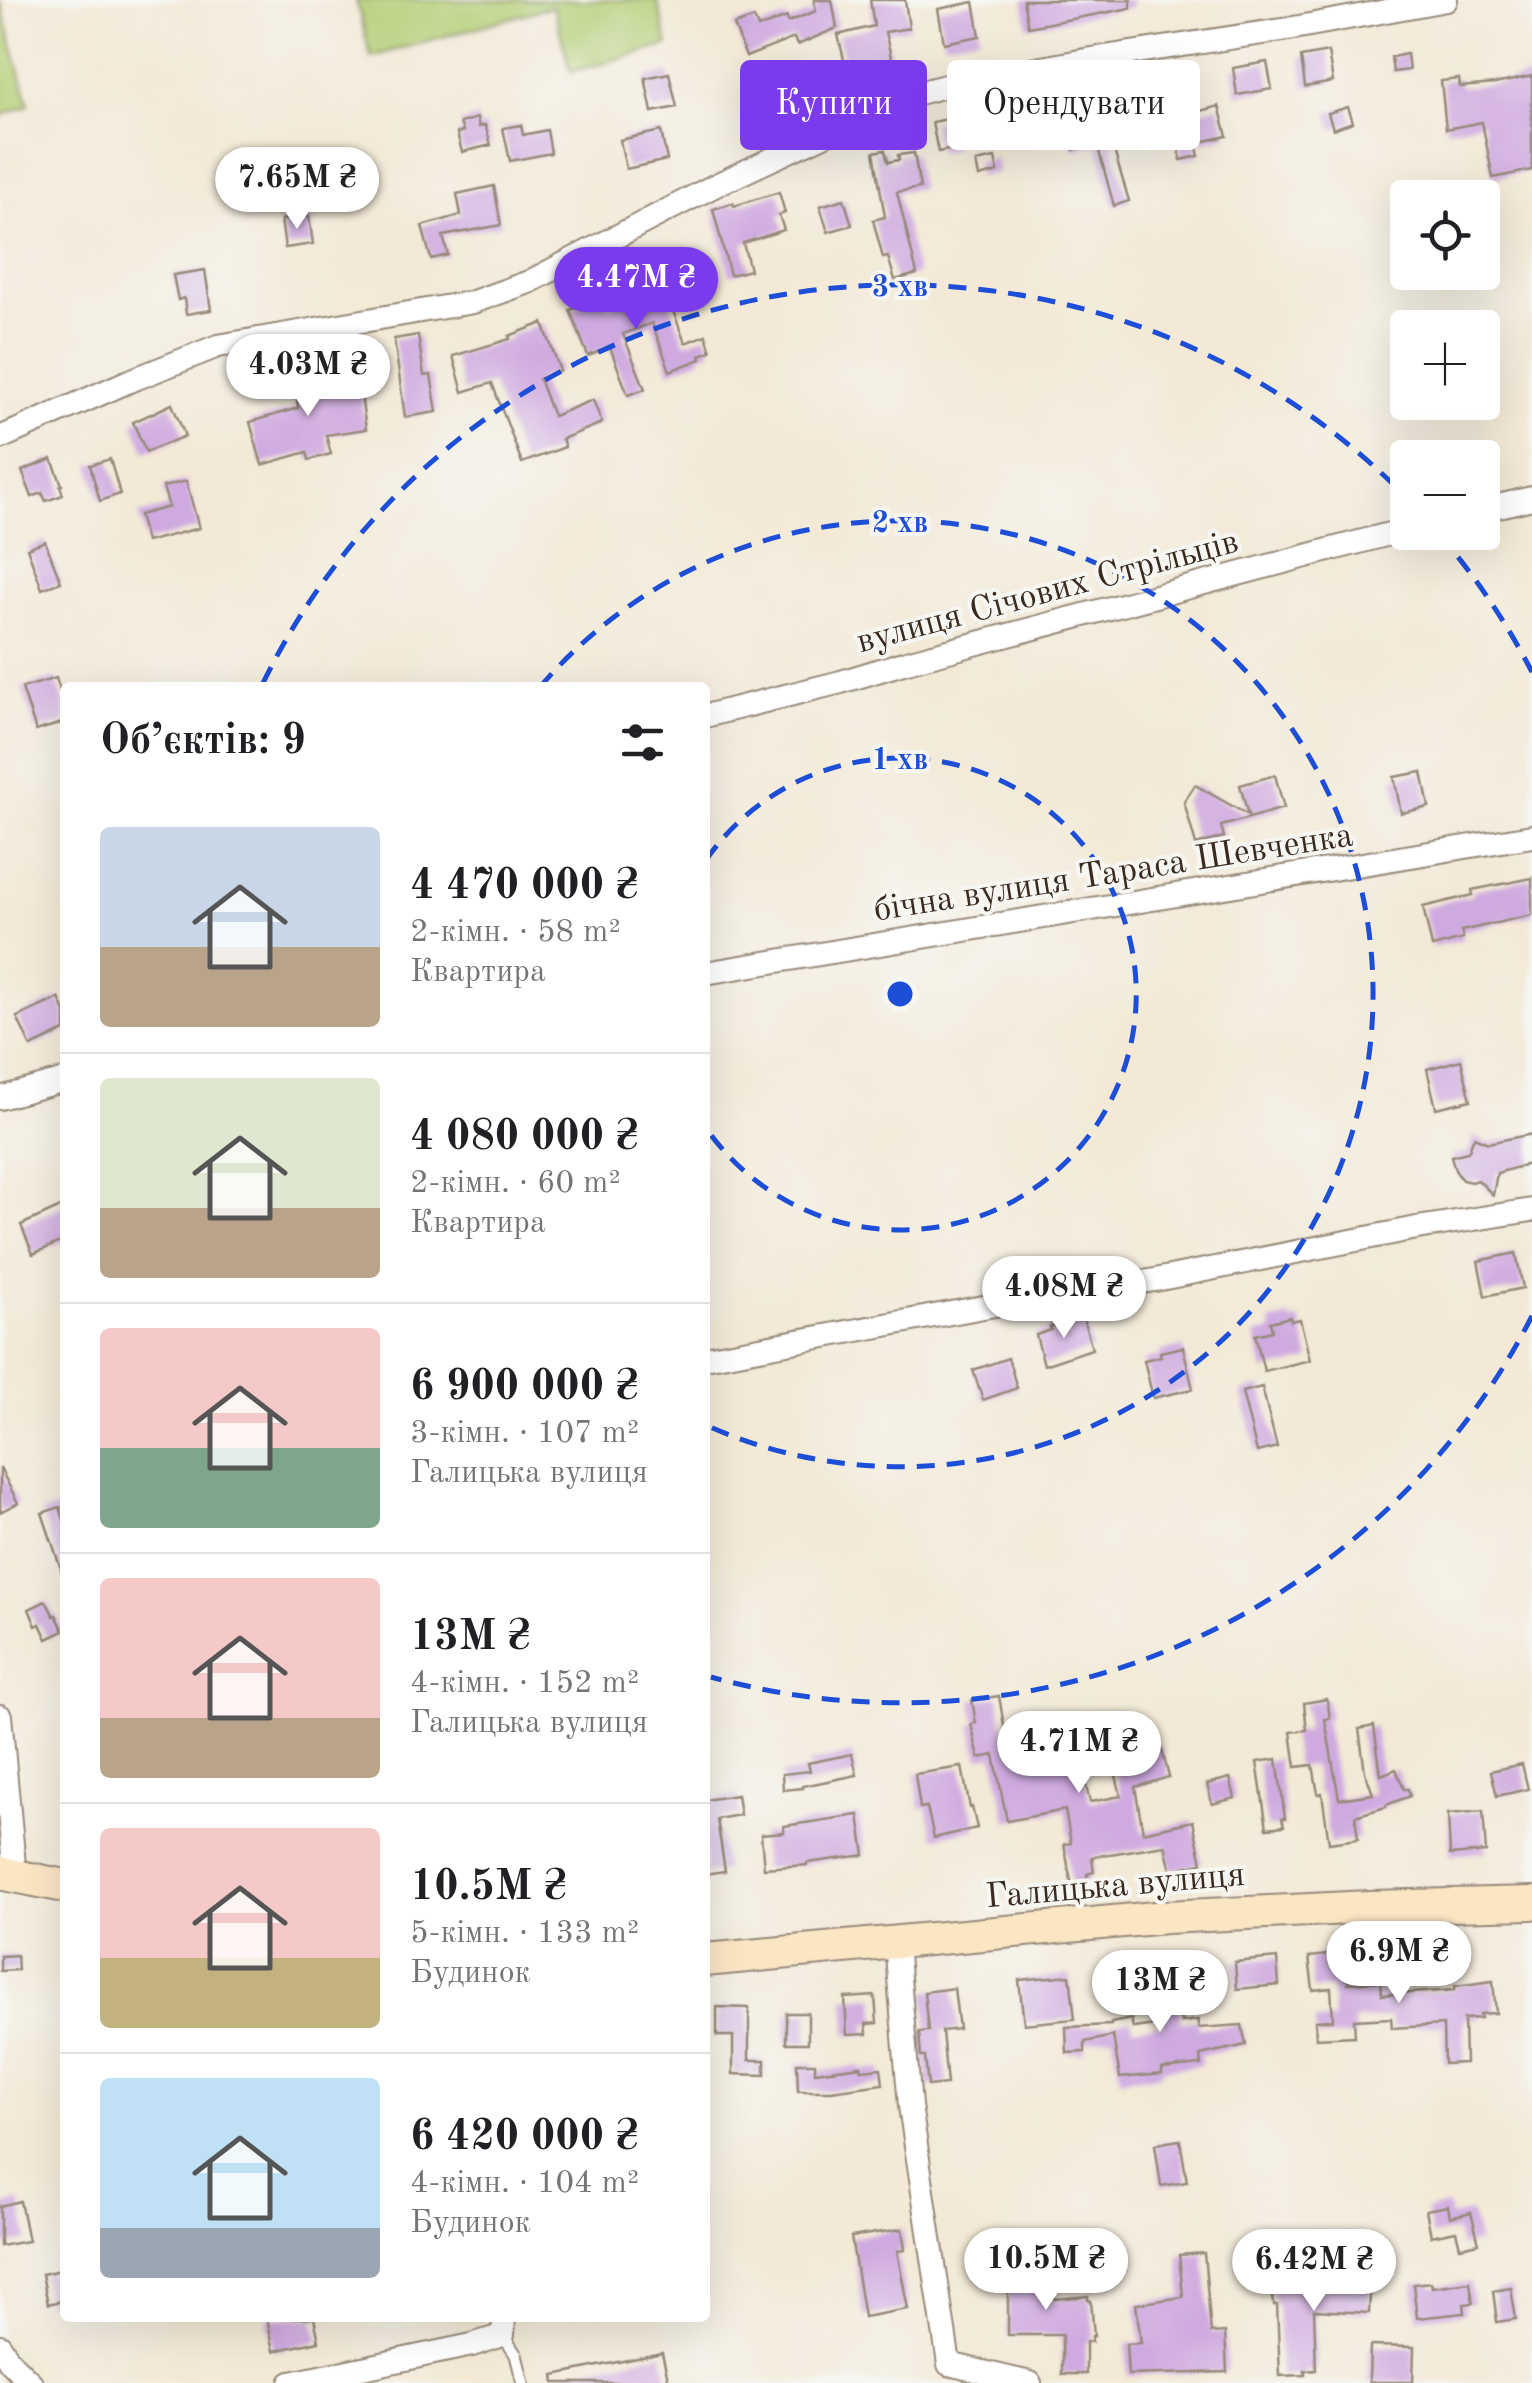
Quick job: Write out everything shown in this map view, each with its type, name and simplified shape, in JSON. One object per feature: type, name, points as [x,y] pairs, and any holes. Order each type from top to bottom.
[{"type":"street","points":[[0,438],[218,346],[473,302],[529,282],[714,186],[907,96],[949,84],[1288,30],[1446,0]]},
{"type":"street","points":[[1500,506],[1532,498]]},
{"type":"street","name":"вулиця Січових Стрільців","points":[[710,715],[1390,534]]},
{"type":"street","name":"бічна вулиця Тараса Шевченка","points":[[710,971],[1532,836]]},
{"type":"street","points":[[0,1098],[60,1081]]},
{"type":"street","points":[[710,1357],[1532,1210]]},
{"type":"street","points":[[0,1716],[7,1874],[60,1885]]},
{"type":"street","name":"Галицька вулиця","points":[[710,1960],[1166,1917],[1532,1903]]},
{"type":"street","points":[[896,1944],[910,2106],[949,2364],[1030,2383]]},
{"type":"street","points":[[291,2383],[472,2345],[504,2326]]},
{"type":"street","points":[[0,2346],[30,2383]]},
{"type":"lane","points":[[504,2326],[523,2383]]},
{"type":"green space","points":[[0,0],[29,105],[0,116]]},
{"type":"green space","points":[[356,0],[657,0],[668,45],[571,72],[553,6],[371,57]]},
{"type":"building","points":[[814,0],[832,0],[837,28],[797,45],[794,38],[746,57],[734,25],[754,18],[758,28],[787,17],[788,22],[816,11]]},
{"type":"building","points":[[870,0],[905,0],[909,28],[885,32],[892,60],[844,60],[838,35],[874,26]]},
{"type":"building","points":[[1023,0],[1131,0],[1131,8],[1028,27]]},
{"type":"building","points":[[974,2],[980,36],[944,43],[938,9]]},
{"type":"building","points":[[1328,52],[1333,82],[1305,87],[1301,57]]},
{"type":"building","points":[[1407,54],[1409,70],[1393,72],[1391,57]]},
{"type":"building","points":[[1267,62],[1272,89],[1237,95],[1233,68]]},
{"type":"building","points":[[669,73],[677,107],[652,112],[645,78]]},
{"type":"building","points":[[1532,76],[1532,170],[1493,178],[1482,122],[1446,129],[1441,81],[1459,79],[1460,87]]},
{"type":"building","points":[[1219,106],[1227,136],[1200,142],[1200,111]]},
{"type":"building","points":[[1348,107],[1353,122],[1333,129],[1328,113]]},
{"type":"building","points":[[477,118],[479,127],[485,125],[491,145],[462,152],[457,133],[463,131],[460,123]]},
{"type":"building","points":[[947,119],[948,150],[938,152],[932,122]]},
{"type":"building","points":[[521,125],[523,135],[547,130],[551,153],[510,161],[503,128]]},
{"type":"building","points":[[661,131],[667,160],[626,169],[620,140]]},
{"type":"building","points":[[885,150],[888,162],[899,160],[898,155],[914,153],[920,188],[897,192],[917,274],[895,280],[888,257],[883,258],[873,220],[885,217],[874,152]]},
{"type":"building","points":[[1099,150],[1114,150],[1129,201],[1114,206]]},
{"type":"building","points":[[1179,150],[1198,150],[1199,156],[1181,160]]},
{"type":"building","points":[[995,158],[998,172],[979,177],[976,162]]},
{"type":"building","points":[[494,186],[501,225],[443,236],[448,255],[431,259],[422,226],[461,215],[457,194]]},
{"type":"building","points":[[779,192],[785,213],[779,215],[784,230],[743,243],[750,270],[730,275],[713,209]]},
{"type":"building","points":[[844,199],[852,225],[828,232],[820,206]]},
{"type":"building","points":[[309,216],[313,244],[285,248],[281,220]]},
{"type":"building","points":[[205,270],[211,310],[186,314],[184,298],[178,300],[173,275]]},
{"type":"building","points":[[663,284],[685,343],[706,335],[711,351],[670,371],[652,323],[623,334],[645,389],[628,395],[610,347],[588,356],[570,310],[604,297],[608,306]]},
{"type":"building","points":[[543,323],[560,371],[539,379],[553,416],[593,400],[602,423],[562,439],[565,447],[522,463],[492,383],[463,392],[453,356],[510,339],[509,336]]},
{"type":"building","points":[[418,335],[424,376],[431,375],[437,412],[405,417],[394,339]]},
{"type":"building","points":[[309,349],[316,396],[360,389],[366,429],[326,435],[331,454],[309,460],[307,452],[262,465],[250,422],[298,408],[292,352]]},
{"type":"building","points":[[172,404],[185,436],[146,452],[133,422]]},
{"type":"building","points":[[52,459],[63,495],[46,501],[42,493],[32,497],[22,471]]},
{"type":"building","points":[[110,459],[120,494],[100,501],[90,465]]},
{"type":"building","points":[[186,481],[199,528],[146,542],[139,515],[169,507],[163,487]]},
{"type":"building","points":[[45,541],[61,582],[42,589],[27,548]]},
{"type":"building","points":[[56,678],[60,724],[36,731],[22,688]]},
{"type":"building","points":[[1422,772],[1429,807],[1401,813],[1394,777]]},
{"type":"building","points":[[1275,775],[1284,808],[1221,826],[1224,837],[1196,845],[1184,802],[1195,785],[1248,815],[1240,785]]},
{"type":"building","points":[[1532,878],[1532,915],[1461,931],[1463,939],[1432,947],[1423,907],[1473,895],[1472,890]]},
{"type":"building","points":[[60,1000],[60,1033],[31,1047],[17,1017]]},
{"type":"building","points":[[1461,1060],[1471,1100],[1436,1108],[1427,1069]]},
{"type":"building","points":[[1532,1134],[1532,1163],[1497,1173],[1493,1195],[1478,1180],[1462,1180],[1455,1170],[1451,1156],[1468,1152],[1474,1137],[1488,1143]]},
{"type":"building","points":[[60,1207],[60,1242],[33,1254],[21,1225]]},
{"type":"building","points":[[1516,1253],[1523,1288],[1485,1296],[1478,1261]]},
{"type":"building","points":[[1075,1317],[1083,1318],[1092,1349],[1044,1365],[1036,1335]]},
{"type":"building","points":[[1290,1317],[1291,1321],[1300,1319],[1310,1360],[1264,1371],[1255,1335],[1272,1331],[1270,1322]]},
{"type":"building","points":[[1183,1347],[1193,1389],[1153,1398],[1144,1360]]},
{"type":"building","points":[[1008,1358],[1017,1388],[983,1400],[973,1370]]},
{"type":"building","points":[[1262,1387],[1277,1447],[1257,1452],[1242,1392]]},
{"type":"building","points":[[0,1468],[18,1503],[0,1512]]},
{"type":"building","points":[[60,1507],[60,1566],[42,1513]]},
{"type":"building","points":[[46,1601],[60,1623],[60,1633],[47,1639],[29,1609]]},
{"type":"building","points":[[999,1696],[1005,1732],[1024,1727],[1040,1765],[1079,1757],[1090,1802],[1121,1796],[1114,1767],[1120,1766],[1116,1751],[1135,1746],[1136,1753],[1161,1746],[1169,1777],[1135,1787],[1143,1832],[1193,1821],[1202,1863],[1171,1870],[1165,1845],[1092,1857],[1094,1872],[1087,1874],[1088,1883],[1072,1886],[1064,1844],[1071,1843],[1065,1810],[1007,1821],[994,1755],[979,1758],[971,1724],[976,1723],[972,1700]]},
{"type":"building","points":[[1327,1699],[1330,1718],[1325,1719],[1339,1799],[1373,1794],[1365,1772],[1359,1729],[1374,1726],[1381,1775],[1396,1769],[1410,1796],[1355,1816],[1358,1839],[1329,1843],[1322,1793],[1318,1794],[1313,1765],[1296,1767],[1291,1732],[1307,1730],[1304,1703]]},
{"type":"building","points":[[852,1754],[857,1775],[783,1790],[782,1774],[810,1771],[808,1763]]},
{"type":"building","points":[[1277,1759],[1284,1826],[1267,1828],[1257,1762]]},
{"type":"building","points":[[1522,1764],[1528,1789],[1497,1796],[1491,1771]]},
{"type":"building","points":[[962,1767],[977,1828],[934,1838],[927,1807],[920,1808],[915,1774]]},
{"type":"building","points":[[1230,1778],[1235,1798],[1212,1804],[1207,1784]]},
{"type":"building","points":[[737,1795],[740,1815],[717,1819],[725,1871],[710,1873],[710,1799]]},
{"type":"building","points":[[1483,1811],[1486,1852],[1450,1855],[1448,1814]]},
{"type":"building","points":[[859,1815],[865,1855],[764,1868],[761,1834],[784,1832],[784,1826]]},
{"type":"building","points":[[1345,1953],[1348,1983],[1381,1981],[1382,1995],[1455,1990],[1455,1986],[1493,1981],[1496,2013],[1464,2019],[1465,2063],[1444,2064],[1443,2025],[1392,2028],[1391,2018],[1354,2020],[1355,2036],[1316,2038],[1315,2021],[1333,2020],[1331,1988],[1313,1990],[1309,1957]]},
{"type":"building","points":[[17,1955],[18,1970],[0,1971],[0,1956]]},
{"type":"building","points":[[1277,1958],[1279,1985],[1237,1989],[1235,1962]]},
{"type":"building","points":[[1186,1966],[1188,1988],[1177,1989],[1181,2022],[1198,2020],[1198,2028],[1242,2025],[1246,2045],[1200,2055],[1201,2065],[1120,2078],[1113,2036],[1085,2042],[1085,2052],[1067,2053],[1066,2027],[1111,2025],[1131,2019],[1133,2028],[1163,2024],[1154,1969]]},
{"type":"building","points":[[1070,1975],[1075,2019],[1024,2024],[1019,1980]]},
{"type":"building","points":[[954,1988],[959,2029],[942,2031],[947,2084],[928,2086],[919,2032],[928,2031],[924,1992]]},
{"type":"building","points":[[875,1996],[877,2023],[866,2024],[867,2034],[847,2035],[845,1998]]},
{"type":"building","points":[[717,2007],[749,2008],[749,2060],[765,2060],[765,2075],[733,2074],[733,2036],[717,2036]]},
{"type":"building","points":[[786,2013],[808,2013],[808,2043],[786,2043]]},
{"type":"building","points":[[797,2063],[815,2063],[815,2072],[861,2066],[862,2070],[881,2068],[883,2084],[798,2091]]},
{"type":"building","points":[[1180,2140],[1187,2182],[1161,2186],[1155,2144]]},
{"type":"building","points":[[20,2201],[28,2241],[0,2246],[0,2206]]},
{"type":"building","points":[[1448,2206],[1450,2217],[1471,2212],[1479,2243],[1460,2247],[1456,2231],[1431,2236],[1426,2210]]},
{"type":"building","points":[[902,2229],[905,2250],[897,2251],[908,2309],[864,2317],[851,2237]]},
{"type":"building","points":[[1204,2253],[1211,2333],[1225,2332],[1227,2372],[1128,2375],[1126,2344],[1141,2343],[1136,2304],[1183,2297],[1179,2255]]},
{"type":"building","points":[[1030,2258],[1032,2288],[1055,2299],[1088,2296],[1091,2301],[1094,2336],[1092,2342],[1086,2342],[1086,2374],[1062,2374],[1062,2335],[1008,2335],[1008,2280],[990,2281],[989,2261]]},
{"type":"building","points":[[60,2270],[60,2301],[48,2304],[42,2274]]},
{"type":"building","points":[[1327,2271],[1371,2276],[1369,2313],[1314,2310],[1316,2370],[1305,2371],[1305,2375],[1280,2376],[1277,2305],[1272,2288],[1305,2284],[1304,2274]]},
{"type":"building","points":[[1431,2282],[1432,2287],[1470,2282],[1473,2303],[1464,2304],[1465,2313],[1417,2318],[1413,2284]]},
{"type":"building","points":[[1511,2288],[1516,2319],[1497,2322],[1493,2291]]},
{"type":"building","points":[[268,2322],[315,2322],[319,2341],[274,2351]]},
{"type":"building","points":[[1370,2346],[1414,2347],[1413,2382],[1369,2382]]},
{"type":"building","points":[[662,2353],[669,2383],[555,2383],[554,2375]]}]
